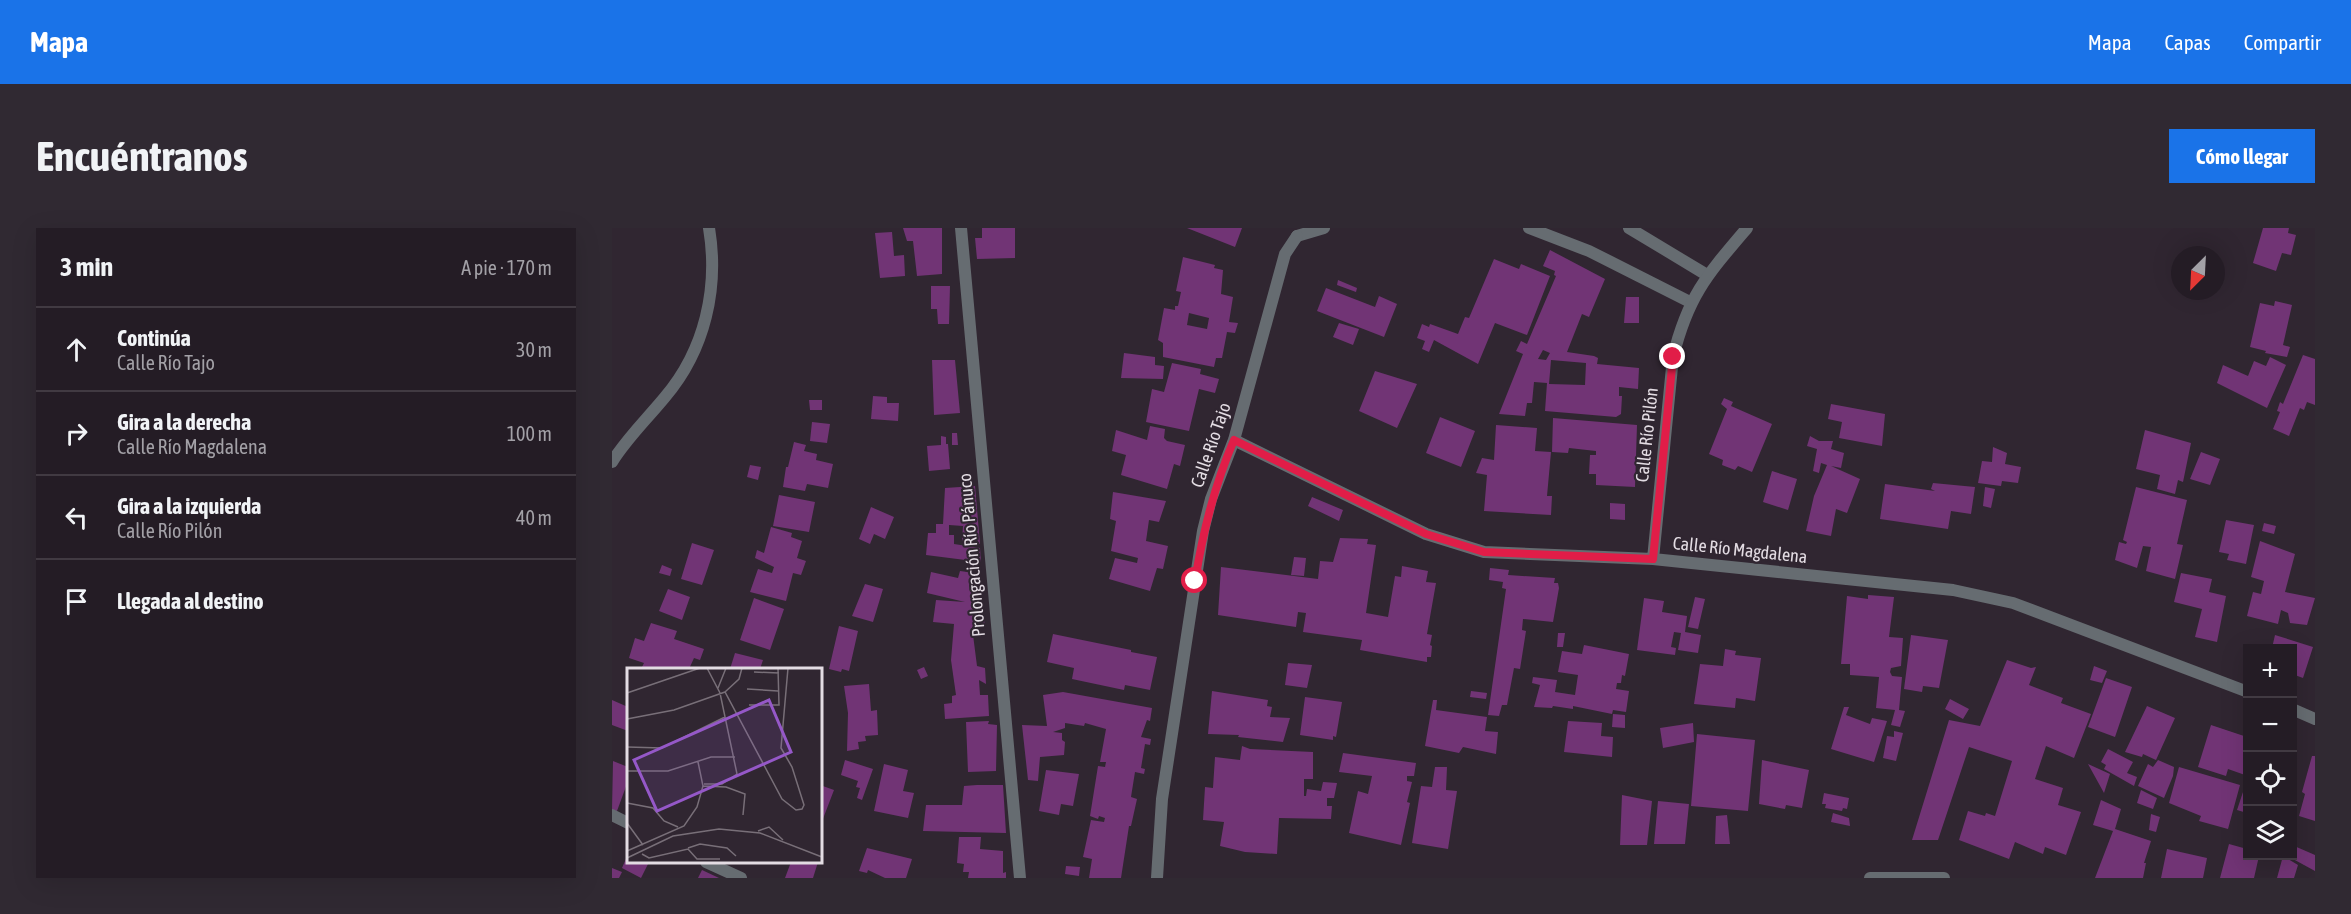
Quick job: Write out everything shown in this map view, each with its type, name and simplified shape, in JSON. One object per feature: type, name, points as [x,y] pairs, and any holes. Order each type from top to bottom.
[{"type":"street","points":[[612,462],[666,396],[699,341],[708,313],[712,282],[712,249],[709,228]]},
{"type":"street","name":"Prolongación Río Pánuco","points":[[961,228],[1020,878]]},
{"type":"street","name":"Calle Río Tajo","points":[[1157,878],[1162,799],[1203,531],[1218,479],[1234,440],[1285,255],[1297,236],[1324,228]]},
{"type":"street","points":[[1529,228],[1589,250],[1690,302]]},
{"type":"street","points":[[1629,228],[1707,275]]},
{"type":"street","name":"Calle Río Pilón","points":[[1653,559],[1673,357],[1690,302],[1707,275],[1747,228]]},
{"type":"street","name":"Calle Río Magdalena","points":[[1234,440],[1426,534],[1484,552],[1653,559],[1953,590],[2043,614],[2243,690]]},
{"type":"street","points":[[2297,711],[2315,718]]},
{"type":"street","points":[[612,815],[627,822]]},
{"type":"street","points":[[710,863],[741,878]]},
{"type":"street","points":[[1870,878],[1944,878]]},
{"type":"building","points":[[903,228],[942,228],[942,274],[917,276],[913,241],[907,241]]},
{"type":"building","points":[[982,228],[1015,228],[1015,258],[977,259],[975,238],[982,238]]},
{"type":"building","points":[[1187,228],[1242,228],[1235,247]]},
{"type":"building","points":[[2263,228],[2289,228],[2288,233],[2296,235],[2291,255],[2282,253],[2276,271],[2253,263]]},
{"type":"building","points":[[892,232],[894,256],[904,255],[905,276],[880,278],[875,233]]},
{"type":"building","points":[[1550,250],[1605,279],[1589,317],[1582,314],[1567,352],[1594,356],[1598,358],[1597,364],[1639,368],[1638,389],[1619,387],[1619,396],[1622,396],[1621,414],[1616,417],[1545,411],[1547,383],[1534,382],[1532,403],[1527,403],[1525,416],[1499,414],[1523,354],[1516,351],[1521,341],[1527,344],[1556,276],[1555,271],[1543,266]],"holes":[[[1543,350],[1550,353],[1546,360],[1538,359]],[[1551,360],[1586,363],[1585,385],[1549,384]]]},
{"type":"building","points":[[1183,257],[1215,265],[1214,268],[1223,270],[1221,294],[1233,297],[1229,322],[1238,323],[1235,333],[1227,332],[1222,358],[1216,358],[1214,367],[1163,357],[1163,343],[1158,340],[1164,308],[1175,310],[1175,306],[1178,306],[1181,292],[1176,291]],"holes":[[[1189,313],[1209,318],[1207,329],[1187,325]]]},
{"type":"building","points":[[1494,259],[1519,269],[1521,264],[1550,276],[1527,335],[1495,323],[1478,364],[1434,340],[1429,352],[1422,349],[1425,341],[1417,338],[1422,324],[1429,327],[1430,324],[1458,334],[1465,317],[1469,318]]},
{"type":"building","points":[[1338,280],[1357,288],[1356,292],[1337,285]]},
{"type":"building","points":[[931,286],[950,286],[949,324],[938,324],[937,309],[931,309]]},
{"type":"building","points":[[1326,288],[1375,307],[1379,296],[1397,304],[1384,337],[1317,311]]},
{"type":"building","points":[[1626,297],[1639,297],[1639,323],[1624,323]]},
{"type":"building","points":[[2275,301],[2292,305],[2283,345],[2290,347],[2287,357],[2265,353],[2266,351],[2250,347],[2260,303],[2274,306]]},
{"type":"building","points":[[1339,323],[1359,329],[1353,345],[1333,337]]},
{"type":"building","points":[[1124,353],[1155,357],[1155,365],[1164,366],[1163,379],[1121,378]]},
{"type":"building","points":[[2303,355],[2315,359],[2315,405],[2307,402],[2304,410],[2300,408],[2289,436],[2273,429],[2280,412],[2277,411],[2280,402],[2283,404]]},
{"type":"building","points":[[2270,357],[2286,365],[2267,408],[2217,383],[2223,365],[2248,376],[2254,361],[2266,366]]},
{"type":"building","points":[[932,360],[955,360],[960,413],[934,415]]},
{"type":"building","points":[[1172,363],[1201,369],[1200,374],[1219,379],[1215,393],[1199,389],[1189,431],[1146,422],[1152,389],[1164,392]]},
{"type":"building","points":[[1375,371],[1417,384],[1397,428],[1359,411]]},
{"type":"building","points":[[873,396],[887,397],[887,403],[899,403],[898,421],[871,419]]},
{"type":"building","points":[[1724,398],[1733,402],[1731,406],[1772,424],[1752,472],[1738,466],[1735,470],[1722,465],[1723,460],[1709,454],[1727,409],[1721,404]]},
{"type":"building","points":[[809,400],[822,400],[822,410],[810,410]]},
{"type":"building","points":[[1831,404],[1885,414],[1882,446],[1839,438],[1842,422],[1828,419]]},
{"type":"building","points":[[1440,417],[1475,431],[1461,467],[1426,453]]},
{"type":"building","points":[[1553,418],[1637,425],[1635,487],[1596,485],[1596,474],[1589,474],[1590,455],[1596,455],[1596,451],[1569,448],[1568,453],[1552,452]]},
{"type":"building","points":[[812,422],[830,424],[827,443],[810,441]]},
{"type":"building","points":[[1496,425],[1537,428],[1535,451],[1551,452],[1547,496],[1552,496],[1551,515],[1484,511],[1487,475],[1476,473],[1482,458],[1494,460]]},
{"type":"building","points":[[1150,426],[1165,429],[1164,438],[1167,441],[1185,445],[1180,466],[1174,464],[1167,489],[1121,475],[1126,455],[1112,451],[1116,430],[1147,440]]},
{"type":"building","points":[[2145,430],[2191,443],[2183,482],[2178,480],[2175,494],[2157,489],[2160,475],[2136,469]]},
{"type":"building","points":[[952,433],[957,433],[958,445],[952,445]]},
{"type":"building","points":[[941,436],[946,437],[946,444],[948,444],[950,469],[929,471],[927,446],[941,445]]},
{"type":"building","points":[[1810,436],[1819,441],[1833,441],[1831,449],[1844,453],[1841,468],[1831,466],[1860,479],[1847,513],[1836,509],[1831,536],[1806,531],[1814,496],[1827,465],[1821,463],[1819,473],[1813,471],[1817,449],[1807,446]]},
{"type":"building","points":[[794,442],[806,445],[804,451],[817,454],[816,460],[833,464],[828,488],[807,484],[805,491],[783,487],[786,467],[788,467]]},
{"type":"building","points":[[1993,447],[2007,453],[2005,464],[2021,467],[2018,483],[2002,481],[2001,486],[1978,483],[1982,461],[1992,462]]},
{"type":"building","points":[[2201,452],[2220,459],[2210,485],[2190,479]]},
{"type":"building","points":[[750,465],[761,467],[758,480],[747,477]]},
{"type":"building","points":[[1772,471],[1797,479],[1788,510],[1763,502]]},
{"type":"building","points":[[1933,483],[1975,487],[1971,514],[1951,511],[1948,529],[1880,519],[1885,484],[1935,491],[1931,489]]},
{"type":"building","points":[[975,486],[980,544],[962,541],[963,526],[949,525],[949,535],[954,535],[954,544],[980,548],[981,562],[926,555],[928,533],[936,533],[936,524],[943,524],[945,488]]},
{"type":"building","points":[[1985,487],[1995,489],[1991,508],[1983,506]]},
{"type":"building","points":[[2136,487],[2187,500],[2177,544],[2183,545],[2175,579],[2146,571],[2151,547],[2143,546],[2137,568],[2115,560],[2119,542],[2126,544],[2127,542],[2123,540]]},
{"type":"building","points":[[1113,492],[1166,501],[1159,522],[1149,520],[1146,541],[1168,546],[1163,569],[1157,568],[1150,591],[1109,579],[1115,558],[1137,563],[1138,558],[1111,551],[1116,521],[1110,519]]},
{"type":"building","points":[[779,495],[815,502],[809,532],[773,526]]},
{"type":"building","points":[[1312,497],[1343,510],[1339,521],[1308,506]]},
{"type":"building","points":[[1610,503],[1625,504],[1625,520],[1610,519]]},
{"type":"building","points":[[871,507],[894,517],[885,539],[874,534],[870,544],[859,539]]},
{"type":"building","points":[[2226,520],[2254,525],[2246,564],[2227,560],[2229,554],[2219,552]]},
{"type":"building","points":[[2264,523],[2276,526],[2274,534],[2262,531]]},
{"type":"building","points":[[771,527],[792,533],[791,537],[802,541],[797,558],[806,561],[801,575],[793,573],[786,601],[750,592],[758,569],[772,573],[774,567],[755,558],[757,550],[764,553]]},
{"type":"building","points":[[1340,538],[1368,539],[1367,544],[1376,545],[1366,613],[1388,617],[1395,576],[1401,577],[1402,566],[1428,571],[1426,582],[1436,583],[1427,634],[1432,635],[1431,657],[1427,657],[1427,662],[1360,650],[1362,640],[1303,632],[1306,613],[1298,612],[1296,627],[1218,615],[1221,567],[1318,579],[1320,561],[1333,562]]},
{"type":"building","points":[[2260,541],[2295,554],[2285,592],[2315,598],[2307,625],[2290,623],[2288,613],[2281,610],[2278,624],[2247,616],[2253,592],[2261,594],[2264,581],[2251,577]]},
{"type":"building","points":[[692,543],[714,550],[702,585],[681,579]]},
{"type":"building","points":[[1294,557],[1306,558],[1304,576],[1291,575]]},
{"type":"building","points":[[662,565],[672,569],[670,576],[659,573]]},
{"type":"building","points":[[1490,568],[1509,570],[1508,575],[1555,578],[1554,583],[1558,583],[1559,588],[1553,622],[1523,619],[1522,630],[1526,631],[1520,669],[1514,668],[1507,705],[1502,705],[1499,716],[1488,715],[1506,589],[1502,588],[1503,582],[1489,580]]},
{"type":"building","points":[[960,571],[975,573],[971,602],[982,603],[985,626],[972,627],[977,666],[985,668],[986,684],[979,680],[980,695],[988,695],[989,716],[945,719],[944,704],[952,703],[952,696],[956,695],[951,660],[954,624],[933,622],[936,600],[965,602],[927,593],[931,572],[958,578]]},
{"type":"building","points":[[2181,573],[2212,579],[2209,592],[2226,596],[2217,642],[2195,637],[2202,609],[2174,602]]},
{"type":"building","points":[[865,584],[883,589],[873,622],[852,616]]},
{"type":"building","points":[[668,589],[690,597],[682,620],[659,611]]},
{"type":"building","points":[[1868,595],[1894,597],[1889,637],[1903,638],[1901,666],[1891,668],[1890,672],[1892,676],[1902,677],[1899,710],[1905,711],[1900,727],[1891,725],[1895,710],[1876,708],[1879,677],[1850,675],[1850,664],[1841,664],[1847,596],[1868,599]]},
{"type":"building","points":[[1695,597],[1705,599],[1698,629],[1688,627]]},
{"type":"building","points":[[754,598],[784,609],[770,650],[740,640]]},
{"type":"building","points":[[1644,598],[1664,601],[1662,612],[1687,616],[1685,632],[1701,635],[1698,653],[1678,650],[1681,633],[1674,632],[1671,647],[1676,648],[1675,655],[1637,650]]},
{"type":"building","points":[[651,623],[677,631],[674,639],[704,649],[700,660],[694,658],[689,668],[642,668],[644,663],[629,658],[635,638],[644,641]]},
{"type":"building","points":[[839,626],[858,631],[849,671],[829,669]]},
{"type":"building","points":[[1558,633],[1565,633],[1563,647],[1557,647]]},
{"type":"building","points":[[1053,634],[1157,657],[1150,690],[1125,685],[1124,690],[1072,679],[1074,668],[1047,662]]},
{"type":"building","points":[[1911,635],[1948,640],[1939,688],[1923,686],[1922,692],[1904,689]]},
{"type":"building","points":[[2275,635],[2313,647],[2303,678],[2297,676],[2297,644],[2273,644]]},
{"type":"building","points":[[1584,645],[1629,654],[1625,676],[1622,675],[1621,683],[1617,683],[1616,689],[1629,691],[1626,712],[1613,710],[1612,714],[1573,706],[1573,709],[1553,706],[1552,708],[1534,707],[1540,685],[1532,683],[1533,677],[1557,680],[1555,692],[1575,695],[1578,675],[1558,672],[1562,651],[1582,654]]},
{"type":"building","points":[[1725,649],[1736,651],[1735,655],[1761,658],[1755,701],[1736,698],[1735,708],[1694,704],[1700,664],[1723,666]]},
{"type":"building","points":[[735,653],[763,660],[760,668],[730,668]]},
{"type":"building","points":[[2007,660],[2031,668],[2036,667],[2029,685],[2063,698],[2061,703],[2091,714],[2074,758],[2046,746],[2035,779],[2063,788],[2058,805],[2081,812],[2066,855],[2045,847],[2043,854],[2015,842],[2009,859],[1959,840],[1968,811],[1985,816],[1986,813],[1995,816],[2012,761],[1969,747],[1938,840],[1912,840],[1949,720],[1980,726]]},
{"type":"building","points":[[1288,663],[1312,665],[1307,688],[1285,685]]},
{"type":"building","points":[[2094,666],[2107,671],[2102,683],[2090,680]]},
{"type":"building","points":[[924,667],[928,676],[921,679],[917,670]]},
{"type":"building","points":[[2106,678],[2132,687],[2115,737],[2088,727]]},
{"type":"building","points":[[869,684],[871,711],[877,710],[878,735],[865,736],[866,741],[858,742],[859,749],[847,751],[848,713],[844,686]]},
{"type":"building","points":[[1212,691],[1268,700],[1267,706],[1272,707],[1270,717],[1290,718],[1283,742],[1238,737],[1239,735],[1208,734]]},
{"type":"building","points":[[1471,691],[1487,693],[1486,699],[1470,697]]},
{"type":"building","points":[[1063,692],[1152,708],[1150,721],[1147,720],[1141,737],[1151,739],[1150,745],[1145,744],[1141,768],[1145,769],[1144,774],[1135,772],[1131,797],[1137,799],[1131,826],[1129,826],[1121,878],[1089,878],[1092,859],[1083,857],[1091,820],[1104,822],[1105,818],[1099,816],[1098,819],[1090,816],[1098,766],[1105,767],[1106,762],[1100,762],[1106,729],[1085,723],[1084,726],[1065,723],[1065,728],[1053,732],[1062,733],[1062,740],[1065,742],[1064,755],[1040,757],[1038,781],[1028,780],[1022,725],[1047,726],[1043,695]]},
{"type":"building","points":[[1305,697],[1342,702],[1336,737],[1333,736],[1333,740],[1300,735]]},
{"type":"building","points":[[1950,699],[1969,709],[1963,719],[1945,709]]},
{"type":"building","points":[[612,700],[627,707],[627,731],[612,725]]},
{"type":"building","points":[[1433,700],[1437,700],[1436,710],[1487,717],[1485,731],[1498,732],[1496,754],[1463,747],[1459,753],[1425,746]]},
{"type":"building","points":[[2147,706],[2175,718],[2156,760],[2143,754],[2142,757],[2125,752]]},
{"type":"building","points":[[1844,707],[1849,707],[1846,715],[1870,724],[1872,718],[1887,721],[1874,762],[1831,749]]},
{"type":"building","points":[[1613,714],[1625,715],[1625,728],[1612,727]]},
{"type":"building","points":[[989,721],[988,724],[997,725],[996,771],[968,772],[966,722]]},
{"type":"building","points":[[1568,721],[1602,723],[1601,736],[1613,737],[1612,757],[1564,752]]},
{"type":"building","points":[[1693,723],[1694,742],[1663,748],[1660,728]]},
{"type":"building","points":[[2211,725],[2243,736],[2243,774],[2228,769],[2226,776],[2198,767]]},
{"type":"building","points":[[1894,731],[1903,733],[1896,761],[1883,758],[1887,736],[1894,737]]},
{"type":"building","points":[[1697,734],[1755,740],[1748,811],[1691,806]]},
{"type":"building","points":[[1242,746],[1250,749],[1313,752],[1313,779],[1304,779],[1304,796],[1306,796],[1307,789],[1321,791],[1323,782],[1337,783],[1334,798],[1327,798],[1327,806],[1332,806],[1331,819],[1279,818],[1277,854],[1245,852],[1220,846],[1224,822],[1203,820],[1205,787],[1213,788],[1215,757],[1240,760]]},
{"type":"building","points":[[2108,749],[2133,762],[2127,773],[2137,777],[2134,786],[2104,769],[2106,765],[2101,762]]},
{"type":"building","points":[[1343,753],[1416,763],[1414,776],[1407,776],[1407,781],[1412,782],[1401,845],[1349,833],[1358,791],[1368,794],[1372,776],[1339,772]]},
{"type":"building","points":[[2312,756],[2315,756],[2315,821],[2299,816],[2305,794],[2302,792]]},
{"type":"building","points":[[845,760],[873,769],[862,800],[857,798],[860,788],[856,787],[858,781],[841,775]]},
{"type":"building","points":[[1762,760],[1809,770],[1802,808],[1786,805],[1785,809],[1759,804]]},
{"type":"building","points":[[2158,760],[2174,767],[2173,776],[2164,798],[2138,786],[2148,764],[2153,767]]},
{"type":"building","points":[[613,761],[627,767],[627,784],[617,811],[612,810]]},
{"type":"building","points":[[884,764],[908,770],[903,791],[914,793],[908,818],[874,811]]},
{"type":"building","points":[[2088,764],[2110,774],[2104,793]]},
{"type":"building","points":[[1435,767],[1447,767],[1446,790],[1457,791],[1448,849],[1412,843],[1421,786],[1432,787]]},
{"type":"building","points":[[2179,767],[2240,785],[2228,829],[2199,821],[2201,816],[2169,803]]},
{"type":"building","points":[[1046,770],[1079,774],[1073,806],[1061,804],[1059,815],[1039,811]]},
{"type":"building","points":[[1003,785],[1006,833],[923,831],[926,805],[962,805],[964,786]]},
{"type":"building","points":[[822,786],[834,790],[822,821]]},
{"type":"building","points":[[2141,790],[2157,798],[2153,809],[2137,803]]},
{"type":"building","points":[[2243,792],[2243,812],[2237,810]]},
{"type":"building","points":[[1824,793],[1849,798],[1847,809],[1843,808],[1842,811],[1825,808],[1826,804],[1822,804]]},
{"type":"building","points":[[1622,795],[1652,801],[1647,845],[1620,845]]},
{"type":"building","points":[[2101,800],[2121,809],[2115,829],[2151,841],[2144,863],[2146,863],[2143,878],[2095,878],[2113,831],[2093,825]]},
{"type":"building","points":[[1658,801],[1689,804],[1685,844],[1654,844]]},
{"type":"building","points":[[1833,813],[1849,818],[1850,826],[1831,822]]},
{"type":"building","points":[[2151,814],[2160,817],[2156,832],[2149,830]]},
{"type":"building","points":[[1727,815],[1730,844],[1715,844],[1716,816]]},
{"type":"building","points":[[959,837],[981,837],[980,849],[1003,851],[1003,873],[1006,872],[1006,878],[968,878],[969,872],[963,872],[964,864],[957,863]]},
{"type":"building","points":[[2229,844],[2243,848],[2243,860],[2258,860],[2254,878],[2220,878]]},
{"type":"building","points":[[2297,847],[2315,855],[2315,871],[2295,860],[2297,860]]},
{"type":"building","points":[[867,848],[912,859],[906,878],[885,878],[868,870],[867,873],[859,871]]},
{"type":"building","points":[[2167,849],[2207,858],[2203,878],[2161,878]]},
{"type":"building","points":[[627,856],[627,863],[648,863],[641,878],[622,868]]},
{"type":"building","points":[[2282,860],[2290,860],[2298,865],[2294,878],[2277,878]]},
{"type":"building","points":[[791,863],[818,863],[813,878],[785,878]]},
{"type":"building","points":[[1066,866],[1080,867],[1079,876],[1065,874]]},
{"type":"building","points":[[612,868],[622,872],[619,878],[612,878]]},
{"type":"building","points":[[702,870],[719,878],[698,878]]},
{"type":"route","points":[[1195,581],[1211,499],[1234,440],[1426,534],[1456,545],[1484,552],[1653,559],[1673,357]]}]
